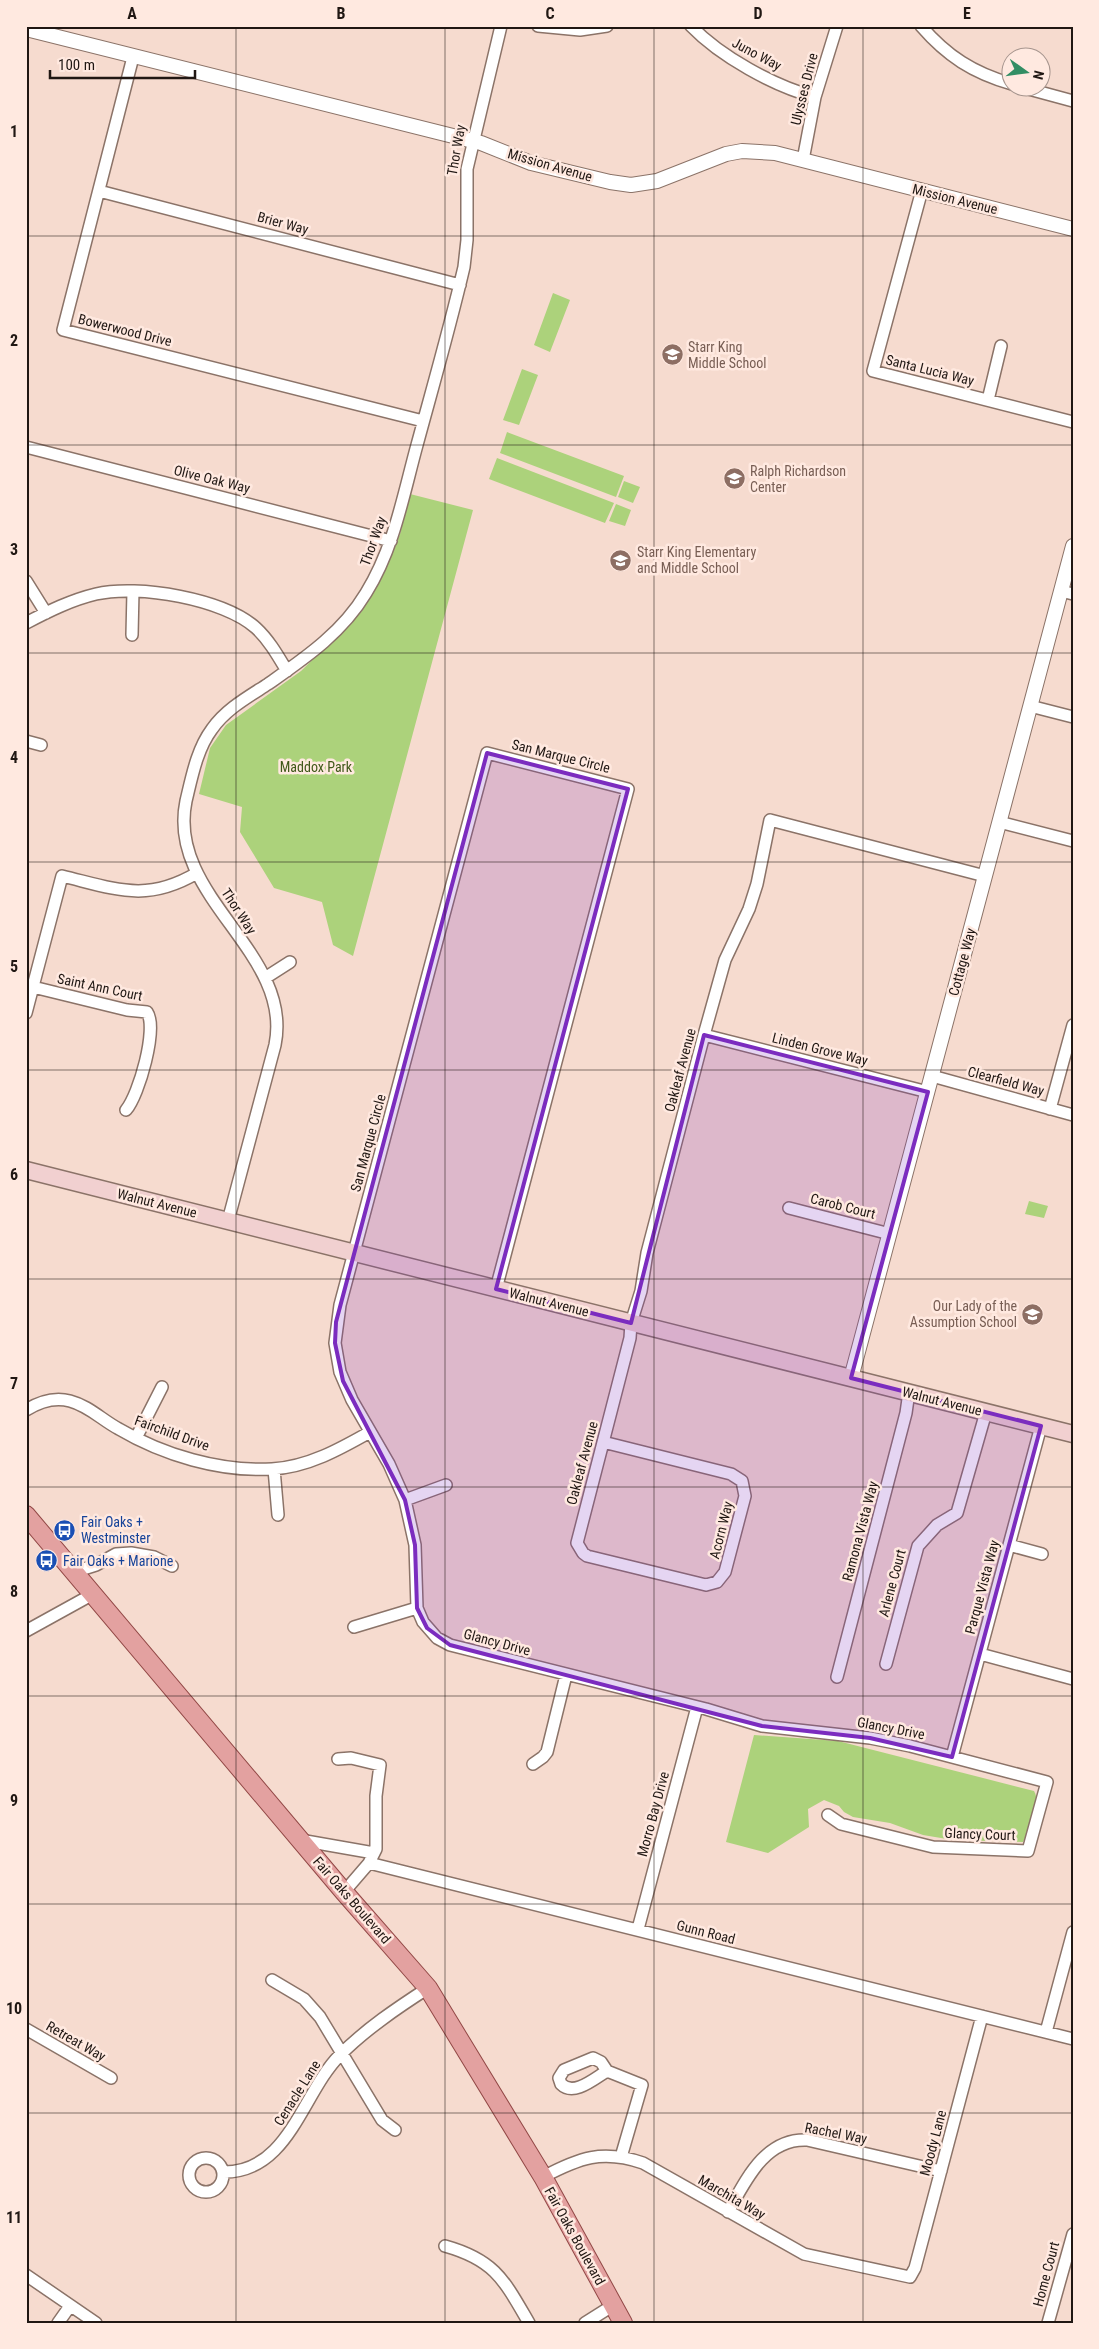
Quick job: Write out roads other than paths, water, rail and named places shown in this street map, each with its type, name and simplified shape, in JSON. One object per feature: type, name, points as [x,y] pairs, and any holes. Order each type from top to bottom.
[{"type":"main road","name":"Walnut Avenue","points":[[26,1170],[1073,1434]]},
{"type":"main road","name":"Fair Oaks Boulevard","points":[[26,1515],[344,1892],[428,1988],[543,2178],[623,2323]]},
{"type":"street","name":"Thor Way","points":[[228,1221],[276,1038],[276,1006],[265,978],[197,873],[187,852],[183,832],[187,799],[200,752],[212,728],[231,709],[287,671],[322,644],[351,615],[377,574],[391,541],[460,285],[467,240],[466,183],[472,141],[501,26]]},
{"type":"street","points":[[538,26],[564,30],[607,26]]},
{"type":"street","name":"Juno Way","points":[[691,26],[709,43],[745,67],[815,97]]},
{"type":"street","name":"Ulysses Drive","points":[[803,160],[815,97],[837,26]]},
{"type":"street","points":[[921,26],[933,41],[960,63],[989,78],[1002,81]]},
{"type":"street","name":"Mission Avenue","points":[[26,29],[472,141],[531,163],[610,182],[631,185],[657,181],[710,158],[742,151],[775,153],[1073,229]]},
{"type":"street","name":"Bowerwood Drive","points":[[133,57],[63,330],[424,421]]},
{"type":"street","points":[[1052,95],[1073,101]]},
{"type":"street","name":"Santa Lucia Way","points":[[922,190],[873,371],[1073,422]]},
{"type":"street","name":"Brier Way","points":[[99,191],[460,285]]},
{"type":"street","points":[[988,400],[1002,346]]},
{"type":"street","name":"Olive Oak Way","points":[[26,447],[391,541]]},
{"type":"street","name":"Cottage Way","points":[[851,1378],[1030,706],[1067,592],[1073,546]]},
{"type":"street","points":[[26,580],[46,613]]},
{"type":"street","points":[[26,622],[65,604],[98,593],[134,590],[168,595],[234,613],[246,620],[266,638],[287,671]]},
{"type":"street","points":[[132,635],[134,590]]},
{"type":"street","points":[[1030,706],[1073,717]]},
{"type":"street","points":[[26,741],[41,745]]},
{"type":"street","name":"San Marque Circle","points":[[352,1252],[358,1239],[487,753],[628,789],[496,1289]]},
{"type":"street","name":"Oakleaf Avenue","points":[[579,1547],[578,1535],[630,1338],[641,1291],[647,1253],[704,1035],[725,960],[749,909],[757,884],[770,820],[985,876]]},
{"type":"street","points":[[1000,822],[1073,841]]},
{"type":"street","points":[[26,1013],[62,876],[135,892],[166,888],[197,873]]},
{"type":"street","points":[[265,978],[290,962]]},
{"type":"street","name":"Saint Ann Court","points":[[33,987],[128,1010],[147,1012],[152,1024],[148,1047],[137,1092],[126,1110]]},
{"type":"street","points":[[1050,1109],[1073,1025]]},
{"type":"street","name":"Linden Grove Way","points":[[704,1035],[928,1092]]},
{"type":"street","name":"Clearfield Way","points":[[932,1076],[1073,1116]]},
{"type":"street","name":"Carob Court","points":[[789,1208],[890,1234]]},
{"type":"street","name":"Glancy Drive","points":[[352,1252],[338,1313],[335,1343],[343,1381],[396,1477],[405,1500],[416,1545],[417,1608],[427,1628],[437,1638],[450,1645],[697,1707],[762,1726],[870,1738],[952,1757]]},
{"type":"street","points":[[136,1438],[162,1387]]},
{"type":"street","name":"Ramona Vista Way","points":[[837,1677],[906,1413],[908,1392]]},
{"type":"street","name":"Fairchild Drive","points":[[26,1410],[46,1401],[67,1400],[87,1407],[118,1429],[136,1438],[185,1457],[217,1465],[274,1469],[312,1461],[370,1432]]},
{"type":"street","name":"Arlene Court","points":[[886,1664],[918,1546],[937,1525],[957,1513],[986,1412]]},
{"type":"street","name":"Parque Vista Way","points":[[952,1757],[1041,1426]]},
{"type":"street","name":"Acorn Way","points":[[579,1547],[587,1556],[706,1585],[712,1584],[721,1578],[725,1572],[745,1496],[742,1481],[731,1474],[603,1442]]},
{"type":"street","points":[[274,1469],[278,1515]]},
{"type":"street","points":[[405,1500],[446,1485]]},
{"type":"street","points":[[1009,1545],[1042,1554]]},
{"type":"street","points":[[74,1572],[96,1565],[116,1554],[139,1554],[154,1557],[172,1566]]},
{"type":"street","points":[[26,1631],[93,1594]]},
{"type":"street","points":[[354,1627],[417,1608]]},
{"type":"street","points":[[980,1654],[1073,1679]]},
{"type":"street","points":[[533,1764],[543,1758],[547,1752],[566,1675]]},
{"type":"street","name":"Morro Bay Drive","points":[[638,1929],[697,1707]]},
{"type":"street","name":"Glancy Court","points":[[828,1815],[841,1824],[933,1847],[1028,1851],[1046,1782],[952,1757]]},
{"type":"street","points":[[338,1759],[351,1758],[380,1765],[376,1796],[377,1818],[371,1858],[344,1892]]},
{"type":"street","name":"Gunn Road","points":[[300,1840],[638,1929],[1073,2038]]},
{"type":"street","points":[[1046,2032],[1073,1932]]},
{"type":"street","points":[[272,1980],[294,1992],[310,2005],[342,2053],[382,2120],[394,2130]]},
{"type":"street","name":"Cenacle Lane","points":[[224,2172],[237,2172],[254,2164],[278,2146],[297,2123],[327,2071],[342,2053],[387,2015],[428,1988]]},
{"type":"street","name":"Moody Lane","points":[[910,2277],[915,2268],[982,2016]]},
{"type":"street","name":"Retreat Way","points":[[26,2029],[111,2078]]},
{"type":"street","points":[[607,2071],[642,2085],[621,2157]]},
{"type":"street","name":"Rachel Way","points":[[728,2212],[743,2186],[765,2156],[788,2142],[808,2140],[941,2171]]},
{"type":"street","name":"Marchita Way","points":[[543,2178],[584,2158],[607,2155],[621,2157],[643,2163],[804,2254],[910,2277]]},
{"type":"street","name":"Home Court","points":[[1048,2323],[1073,2234]]},
{"type":"street","points":[[445,2246],[478,2257],[495,2270],[529,2323]]},
{"type":"street","points":[[26,2275],[96,2323]]},
{"type":"street","points":[[58,2323],[70,2306]]},
{"type":"street","points":[[585,2323],[612,2306]]},
{"type":"place","name":"Starr King Middle School","points":[[672,355]]},
{"type":"place","name":"Ralph Richardson Center","points":[[734,479]]},
{"type":"place","name":"Starr King Elementary and Middle School","points":[[621,560]]},
{"type":"place","name":"Our Lady of the Assumption School","points":[[1033,1314]]},
{"type":"place","name":"Fair Oaks + Westminster","points":[[65,1530]]},
{"type":"place","name":"Fair Oaks + Marione","points":[[47,1561]]},
{"type":"park label","name":"Maddox Park","points":[[316,767]]}]
